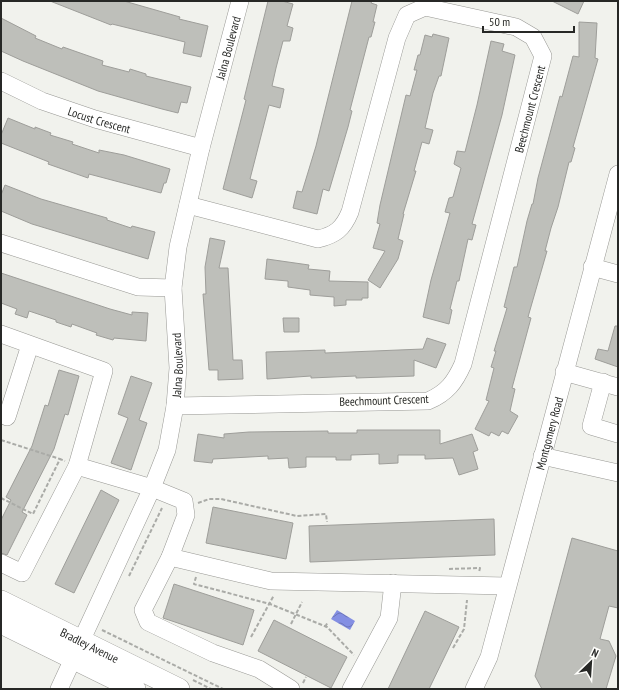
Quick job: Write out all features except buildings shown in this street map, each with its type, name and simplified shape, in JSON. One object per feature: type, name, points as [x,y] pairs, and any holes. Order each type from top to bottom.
[{"type":"main road","name":"Bradley Avenue","points":[[1,601],[135,689]]},
{"type":"main road","name":"Bradley Avenue","points":[[1,623],[179,689]]},
{"type":"street","name":"Jalna Boulevard","points":[[58,689],[152,488],[167,450],[175,406],[178,368],[173,288],[178,247],[235,2]]},
{"type":"street","name":"Beechmount Crescent","points":[[175,406],[428,401],[440,396],[451,387],[463,364],[543,56],[533,37],[516,27],[425,7],[406,15],[397,38],[350,212],[341,229],[330,236],[318,239],[188,205]]},
{"type":"street","name":"Locust Crescent","points":[[1,81],[42,101],[95,119],[201,148]]},
{"type":"street","name":"Montgomery Road","points":[[474,689],[489,656],[618,174]]},
{"type":"street","points":[[1,243],[132,285],[173,288]]},
{"type":"street","points":[[592,267],[618,274]]},
{"type":"street","points":[[1,334],[104,371],[77,466],[22,573],[1,562]]},
{"type":"street","points":[[7,417],[30,345]]},
{"type":"street","points":[[564,372],[610,385],[591,426],[618,434]]},
{"type":"street","points":[[542,456],[618,473]]},
{"type":"street","points":[[77,466],[152,488],[184,501],[186,515],[170,557],[143,610],[148,622],[213,653],[259,669],[292,689]]},
{"type":"street","points":[[170,557],[272,581],[507,586]]},
{"type":"street","points":[[351,689],[389,618],[393,583]]},
{"type":"path","points":[[1,440],[60,459]]},
{"type":"path","points":[[1,498],[33,514]]},
{"type":"path","points":[[186,508],[209,499],[221,499],[297,516],[326,514],[327,522]]},
{"type":"path","points":[[199,564],[194,584],[270,604],[325,627],[364,666]]},
{"type":"path","points":[[448,569],[480,568],[472,586],[464,629],[453,648]]},
{"type":"path","points":[[251,637],[276,592]]},
{"type":"path","points":[[291,624],[302,602]]},
{"type":"path","points":[[325,627],[328,622]]},
{"type":"water","points":[[337,610],[355,621],[350,630],[331,619]]}]
